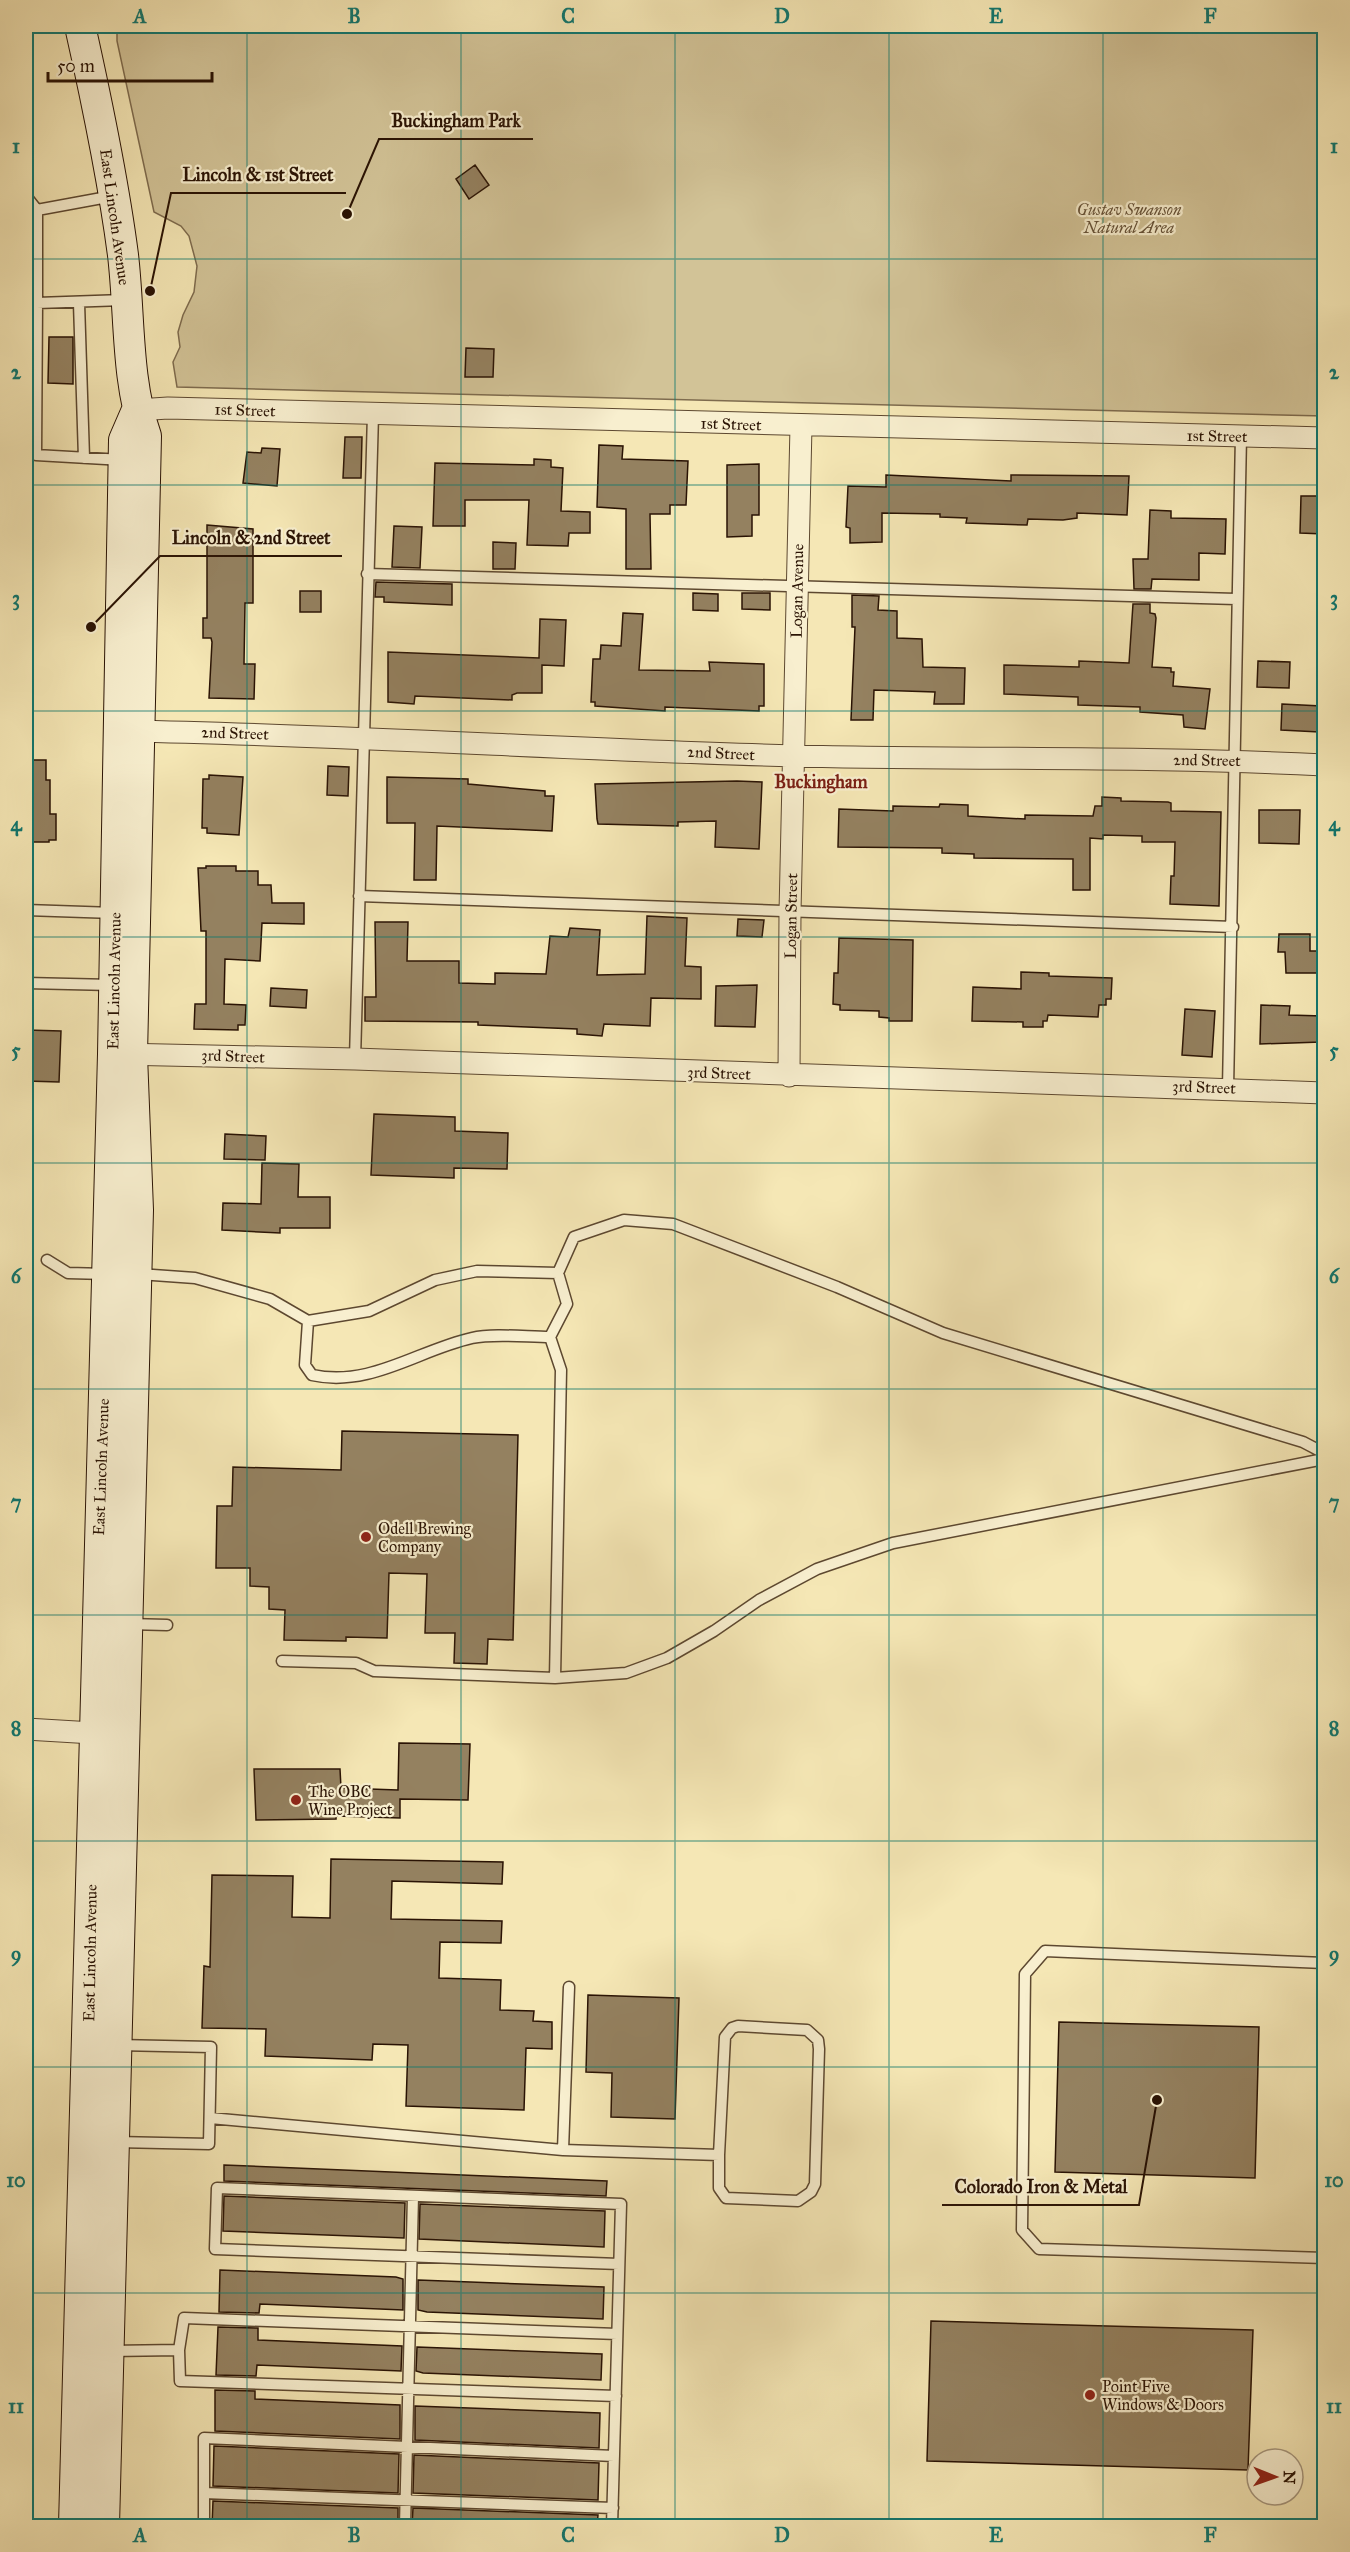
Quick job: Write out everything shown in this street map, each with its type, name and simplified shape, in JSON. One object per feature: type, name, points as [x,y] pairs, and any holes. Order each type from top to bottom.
[{"type":"street","name":"East Lincoln Avenue","points":[[80,26],[114,196],[128,300],[137,410],[147,436],[128,731]]},
{"type":"street","name":"1st Street","points":[[137,410],[168,408],[1324,438]]},
{"type":"street","name":"East Lincoln Avenue","points":[[99,2142],[117,2045],[128,1624],[122,1274],[128,731],[124,440],[137,410]]},
{"type":"street","name":"Logan Avenue","points":[[794,756],[801,426]]},
{"type":"street","name":"2nd Street","points":[[128,731],[364,736],[794,756],[1234,760],[1324,765]]},
{"type":"street","name":"Logan Street","points":[[789,1076],[794,756]]},
{"type":"street","name":"3rd Street","points":[[123,1054],[355,1059],[1324,1093]]},
{"type":"street","name":"East Lincoln Avenue","points":[[104,2526],[94,2351],[99,2142],[93,1733],[122,1274]]},
{"type":"street","points":[[26,1729],[93,1733]]},
{"type":"street","name":"East Lincoln Avenue","points":[[74,2526],[94,2351]]},
{"type":"lane","points":[[26,195],[37,210],[38,303],[31,455],[124,460]]},
{"type":"lane","points":[[37,210],[114,196]]},
{"type":"lane","points":[[26,303],[128,300]]},
{"type":"lane","points":[[79,303],[84,458]]},
{"type":"lane","points":[[355,1059],[374,414]]},
{"type":"lane","points":[[1228,1088],[1241,436]]},
{"type":"lane","points":[[368,574],[1236,598]]},
{"type":"lane","points":[[359,896],[1233,927]]},
{"type":"lane","points":[[26,910],[125,914]]},
{"type":"lane","points":[[26,983],[124,985]]},
{"type":"lane","points":[[550,1337],[567,1304],[558,1273],[574,1237],[624,1220],[673,1224],[837,1287],[943,1333],[1303,1442],[1324,1453]]},
{"type":"lane","points":[[47,1260],[68,1273],[195,1278],[270,1299],[308,1321],[369,1311],[435,1280],[477,1271],[558,1273]]},
{"type":"lane","points":[[308,1321],[305,1365],[312,1375],[326,1378],[366,1376],[473,1337],[550,1337]]},
{"type":"lane","points":[[550,1337],[557,1352],[561,1370],[555,1678]]},
{"type":"lane","points":[[282,1661],[356,1663],[374,1671],[555,1678],[626,1673],[667,1658],[714,1631],[759,1600],[818,1569],[893,1543],[1324,1459]]},
{"type":"lane","points":[[128,1624],[167,1625]]},
{"type":"lane","points":[[1324,1963],[1045,1951],[1025,1974],[1022,2230],[1039,2249],[1324,2258]]},
{"type":"lane","points":[[563,2150],[569,1987]]},
{"type":"lane","points":[[738,2026],[807,2030],[818,2040],[819,2049],[815,2184],[811,2192],[798,2201],[726,2198],[719,2188],[719,2155],[725,2037],[728,2031],[738,2026]]},
{"type":"lane","points":[[99,2142],[209,2144],[211,2047],[117,2045]]},
{"type":"lane","points":[[210,2118],[563,2150],[719,2155]]},
{"type":"lane","points":[[612,2526],[621,2204],[218,2188],[215,2249],[619,2264]]},
{"type":"lane","points":[[405,2526],[413,2196]]},
{"type":"lane","points":[[616,2396],[180,2381],[179,2350],[184,2318],[617,2334]]},
{"type":"lane","points":[[94,2351],[179,2350]]},
{"type":"lane","points":[[204,2526],[204,2438],[614,2456]]},
{"type":"lane","points":[[204,2493],[613,2508]]},
{"type":"green space","name":"Gustav Swanson Natural Area","points":[[117,26],[1324,26],[1324,416],[177,387],[173,362],[180,347],[178,332],[183,315],[194,292],[197,266],[189,236],[181,226],[154,212],[117,41]]},
{"type":"building","points":[[475,165],[489,185],[469,199],[456,179]]},
{"type":"building","points":[[49,337],[73,337],[73,384],[48,383]]},
{"type":"building","points":[[466,348],[494,349],[493,377],[465,377]]},
{"type":"building","points":[[345,437],[362,437],[361,478],[343,478]]},
{"type":"building","points":[[599,445],[623,446],[622,459],[688,461],[686,505],[670,505],[670,514],[650,514],[651,569],[626,569],[626,509],[597,507]]},
{"type":"building","points":[[262,448],[280,449],[277,486],[243,483],[247,452],[261,453]]},
{"type":"building","points":[[534,459],[551,460],[551,467],[563,468],[561,511],[590,512],[590,533],[569,533],[568,546],[527,545],[529,500],[465,500],[465,526],[433,526],[435,463],[534,465]]},
{"type":"building","points":[[759,464],[759,515],[752,515],[752,536],[727,537],[727,465]]},
{"type":"building","points":[[886,475],[1011,481],[1011,475],[1129,476],[1127,515],[1077,513],[1077,518],[1063,520],[1028,519],[1027,525],[966,523],[967,518],[940,517],[940,514],[882,513],[882,542],[850,543],[850,528],[846,527],[848,486],[886,487]]},
{"type":"building","points":[[1301,496],[1323,496],[1324,534],[1300,533]]},
{"type":"building","points":[[1150,510],[1171,511],[1171,518],[1226,519],[1225,554],[1199,553],[1199,580],[1152,579],[1151,589],[1134,589],[1133,559],[1148,559]]},
{"type":"building","points":[[207,525],[253,529],[253,603],[245,603],[244,664],[255,664],[254,699],[209,698],[212,642],[211,638],[203,638],[203,618],[207,618]]},
{"type":"building","points":[[394,526],[422,527],[420,568],[392,567]]},
{"type":"building","points":[[493,542],[516,543],[515,569],[493,569]]},
{"type":"building","points":[[376,582],[452,584],[452,605],[384,602],[384,597],[375,597]]},
{"type":"building","points":[[300,591],[321,591],[321,612],[300,612]]},
{"type":"building","points":[[693,593],[718,594],[718,611],[693,610]]},
{"type":"building","points":[[742,593],[770,593],[770,610],[742,609]]},
{"type":"building","points":[[852,595],[879,596],[878,610],[897,611],[897,638],[922,639],[923,667],[965,668],[964,704],[934,704],[935,692],[874,690],[873,720],[851,720],[855,627],[852,627]]},
{"type":"building","points":[[1133,604],[1150,604],[1150,613],[1155,614],[1152,667],[1171,668],[1171,672],[1174,672],[1173,686],[1210,689],[1205,729],[1184,727],[1183,715],[1140,712],[1140,707],[1078,705],[1078,697],[1004,694],[1004,665],[1079,667],[1079,661],[1129,663]]},
{"type":"building","points":[[623,613],[643,614],[639,670],[710,671],[709,662],[764,664],[764,706],[759,706],[759,711],[665,707],[665,711],[595,706],[595,702],[591,702],[593,659],[600,659],[601,645],[621,646]]},
{"type":"building","points":[[540,619],[566,620],[564,666],[542,665],[542,693],[517,693],[512,695],[512,700],[415,696],[414,704],[388,702],[388,652],[539,658]]},
{"type":"building","points":[[1258,661],[1290,662],[1289,688],[1257,687]]},
{"type":"building","points":[[1282,704],[1321,706],[1319,732],[1281,730]]},
{"type":"building","points":[[26,760],[46,760],[46,780],[50,780],[50,814],[56,814],[56,840],[26,842]]},
{"type":"building","points":[[328,766],[349,767],[348,796],[327,795]]},
{"type":"building","points":[[209,775],[243,777],[239,835],[207,833],[207,828],[202,828],[203,779],[209,779]]},
{"type":"building","points":[[387,777],[468,779],[468,784],[545,791],[545,796],[554,796],[552,831],[437,826],[436,880],[414,880],[415,823],[387,823]]},
{"type":"building","points":[[762,782],[759,849],[715,847],[716,821],[678,822],[678,826],[598,824],[595,784]]},
{"type":"building","points":[[1102,797],[1121,798],[1121,801],[1168,802],[1171,803],[1171,811],[1221,812],[1219,906],[1170,904],[1175,842],[1142,842],[1142,836],[1103,835],[1103,839],[1090,838],[1090,890],[1073,890],[1073,859],[974,858],[974,854],[942,853],[942,848],[838,847],[839,809],[893,811],[893,806],[939,807],[940,804],[968,805],[968,816],[1025,819],[1025,815],[1093,816],[1095,806],[1102,806]]},
{"type":"building","points":[[1259,810],[1300,810],[1299,844],[1259,843]]},
{"type":"building","points":[[206,866],[236,866],[236,871],[258,871],[258,885],[271,885],[272,903],[304,903],[304,924],[262,923],[260,961],[225,959],[224,1004],[246,1005],[245,1025],[238,1025],[238,1030],[194,1029],[195,1004],[206,1004],[206,931],[201,931],[198,868],[206,868]]},
{"type":"building","points":[[647,916],[687,918],[685,966],[701,967],[701,999],[651,998],[650,1026],[604,1024],[602,1036],[577,1034],[577,1029],[478,1025],[478,1022],[365,1021],[365,997],[376,997],[375,922],[408,922],[407,961],[459,961],[459,983],[495,984],[495,973],[546,974],[550,936],[568,937],[570,928],[600,930],[597,975],[645,974]]},
{"type":"building","points":[[738,919],[764,920],[762,937],[737,936]]},
{"type":"building","points":[[1279,934],[1310,934],[1310,951],[1324,951],[1324,973],[1286,973],[1285,952],[1278,952]]},
{"type":"building","points":[[839,938],[913,940],[912,1021],[889,1021],[889,1018],[879,1017],[879,1011],[840,1010],[840,1005],[833,1004],[834,973],[838,973]]},
{"type":"building","points":[[1021,972],[1049,973],[1049,976],[1112,978],[1111,999],[1106,999],[1106,1005],[1099,1005],[1098,1017],[1048,1015],[1047,1021],[1043,1021],[1043,1027],[1023,1027],[1023,1022],[972,1021],[973,987],[1021,989]]},
{"type":"building","points":[[757,985],[755,1027],[715,1026],[716,986]]},
{"type":"building","points":[[271,988],[307,990],[306,1008],[270,1006]]},
{"type":"building","points":[[1261,1005],[1290,1006],[1289,1015],[1322,1016],[1321,1042],[1260,1044]]},
{"type":"building","points":[[1185,1009],[1215,1011],[1212,1057],[1182,1055]]},
{"type":"building","points":[[26,1030],[61,1031],[59,1082],[26,1081]]},
{"type":"building","points":[[374,1114],[455,1117],[455,1131],[508,1133],[507,1169],[454,1168],[454,1178],[371,1175]]},
{"type":"building","points":[[225,1134],[266,1136],[265,1160],[224,1159]]},
{"type":"building","points":[[262,1163],[299,1164],[298,1197],[330,1197],[330,1228],[280,1228],[280,1233],[222,1230],[223,1203],[261,1204]]},
{"type":"building","name":"Odell Brewing Company","points":[[342,1431],[518,1435],[513,1640],[488,1639],[487,1664],[454,1663],[455,1633],[425,1633],[427,1574],[389,1573],[387,1638],[346,1637],[346,1641],[284,1640],[285,1610],[269,1609],[269,1587],[250,1586],[250,1568],[216,1568],[217,1506],[232,1506],[233,1467],[341,1470]]},
{"type":"building","points":[[399,1743],[470,1744],[468,1800],[400,1799],[400,1818],[336,1816],[336,1819],[256,1820],[254,1769],[340,1769],[341,1788],[398,1790]]},
{"type":"building","points":[[331,1859],[503,1862],[502,1884],[392,1881],[391,1919],[502,1921],[501,1943],[440,1942],[439,1978],[501,1980],[500,2010],[534,2011],[533,2021],[552,2022],[552,2049],[526,2048],[524,2110],[406,2106],[408,2045],[373,2044],[372,2060],[265,2056],[266,2029],[202,2028],[204,1966],[210,1967],[212,1875],[293,1876],[292,1917],[330,1918]]},
{"type":"building","points":[[588,1995],[679,1998],[675,2119],[611,2117],[612,2073],[586,2072]]},
{"type":"building","points":[[1059,2022],[1259,2027],[1255,2178],[1055,2172]]},
{"type":"building","points":[[224,2165],[607,2181],[606,2196],[224,2181]]},
{"type":"building","points":[[224,2196],[405,2203],[404,2238],[223,2231]]},
{"type":"building","points":[[420,2204],[605,2211],[604,2247],[419,2239]]},
{"type":"building","points":[[220,2270],[396,2277],[403,2279],[403,2310],[260,2304],[259,2313],[219,2312]]},
{"type":"building","points":[[418,2280],[604,2287],[603,2319],[427,2312],[418,2310]]},
{"type":"building","name":"Point Five Windows & Doors","points":[[931,2321],[1253,2330],[1249,2447],[1245,2447],[1245,2470],[927,2461]]},
{"type":"building","points":[[218,2327],[258,2328],[258,2340],[402,2346],[401,2371],[257,2365],[256,2376],[216,2375]]},
{"type":"building","points":[[417,2347],[602,2354],[601,2380],[423,2373],[416,2371]]},
{"type":"building","points":[[215,2390],[255,2391],[255,2399],[400,2405],[400,2439],[215,2431]]},
{"type":"building","points":[[415,2406],[600,2413],[599,2448],[415,2440]]},
{"type":"building","points":[[214,2446],[399,2454],[398,2493],[213,2486]]},
{"type":"building","points":[[414,2455],[599,2463],[598,2500],[413,2493]]},
{"type":"building","points":[[213,2501],[398,2508],[398,2526],[212,2526]]},
{"type":"building","points":[[413,2508],[598,2515],[597,2526],[412,2526]]},
{"type":"place","name":"Buckingham Park","points":[[347,214]]},
{"type":"place","name":"Lincoln & 1st Street","points":[[150,291]]},
{"type":"place","name":"Lincoln & 2nd Street","points":[[91,627]]},
{"type":"place","name":"Odell Brewing Company","points":[[366,1537]]},
{"type":"place","name":"The OBC Wine Project","points":[[296,1800]]},
{"type":"place","name":"Colorado Iron & Metal","points":[[1157,2100]]},
{"type":"place","name":"Point Five Windows & Doors","points":[[1090,2395]]},
{"type":"district","name":"Buckingham","points":[[821,782]]}]
